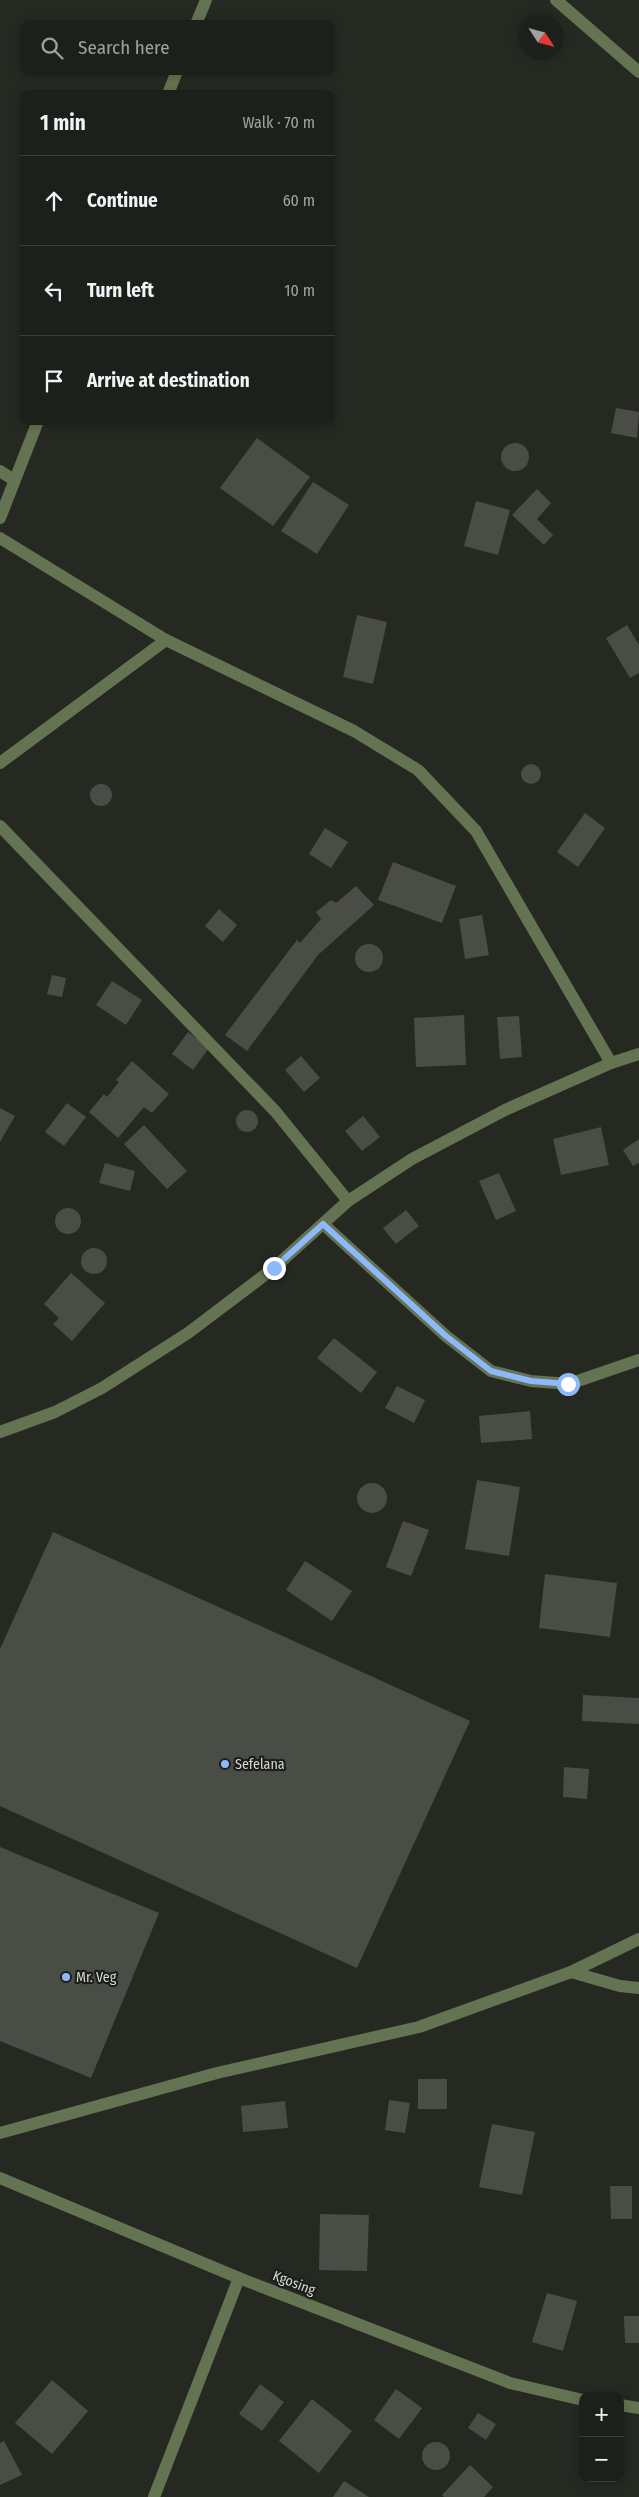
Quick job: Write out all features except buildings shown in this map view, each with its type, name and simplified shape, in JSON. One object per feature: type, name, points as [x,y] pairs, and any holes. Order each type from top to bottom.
[{"type":"street","points":[[198,20],[206,0]]},
{"type":"street","points":[[556,0],[639,72]]},
{"type":"street","points":[[170,90],[175,75]]},
{"type":"street","points":[[0,518],[36,425]]},
{"type":"street","points":[[0,471],[14,480]]},
{"type":"street","points":[[0,538],[166,640],[354,731],[418,770],[476,831],[611,1063]]},
{"type":"street","points":[[0,763],[166,640]]},
{"type":"street","points":[[0,826],[275,1111],[348,1201]]},
{"type":"street","points":[[0,1432],[55,1412],[102,1388],[165,1348],[227,1306],[348,1201],[412,1158],[504,1110],[611,1063],[639,1054]]},
{"type":"street","points":[[323,1224],[446,1336],[491,1371],[531,1381],[568,1384],[639,1360]]},
{"type":"street","points":[[0,2133],[217,2073],[419,2027],[571,1972],[639,1939]]},
{"type":"street","points":[[571,1972],[620,1986],[639,1988]]},
{"type":"street","name":"Kgosing","points":[[0,2178],[239,2278],[510,2383],[579,2399]]},
{"type":"street","points":[[154,2497],[239,2278]]},
{"type":"street","points":[[624,2406],[639,2408]]},
{"type":"place","name":"Sefelana","points":[[225,1764]]},
{"type":"place","name":"Mr. Veg","points":[[66,1977]]},
{"type":"route","points":[[274,1268],[323,1224],[446,1336],[491,1371],[531,1381],[568,1384]]}]
